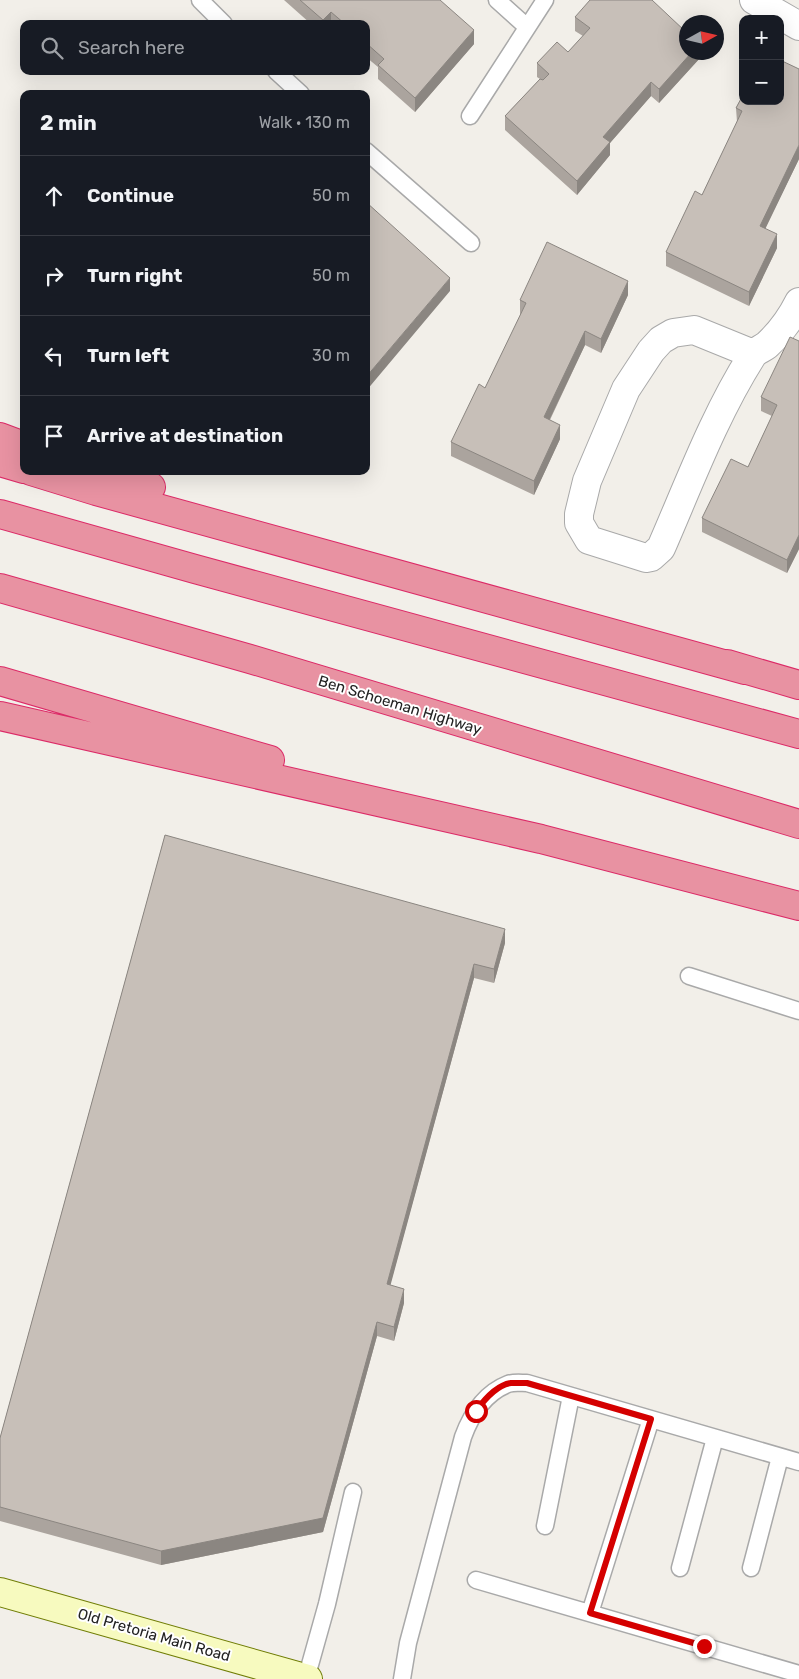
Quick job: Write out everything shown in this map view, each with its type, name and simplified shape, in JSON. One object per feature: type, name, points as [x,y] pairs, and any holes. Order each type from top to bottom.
[{"type":"highway","points":[[0,437],[20,444]]},
{"type":"highway","points":[[0,462],[20,468]]},
{"type":"highway","points":[[44,475],[799,685]]},
{"type":"highway","points":[[112,475],[745,670]]},
{"type":"highway","points":[[0,514],[799,734]]},
{"type":"highway","name":"Ben Schoeman Highway","points":[[0,588],[250,660],[799,824]]},
{"type":"highway","points":[[0,682],[540,839]]},
{"type":"highway","points":[[0,716],[540,839],[799,906]]},
{"type":"main road","name":"Old Pretoria Main Road","points":[[0,1592],[307,1679]]},
{"type":"street","points":[[754,0],[799,26]]},
{"type":"street","points":[[753,354],[694,330],[673,333],[661,340],[650,351],[626,389],[587,481],[579,514],[579,523],[589,540],[646,558],[651,557],[661,548],[721,413],[753,354],[766,346],[777,334],[792,315],[799,302]]},
{"type":"lane","points":[[200,0],[220,20]]},
{"type":"lane","points":[[497,0],[527,27]]},
{"type":"lane","points":[[470,116],[545,0]]},
{"type":"lane","points":[[280,75],[297,90]]},
{"type":"lane","points":[[370,155],[471,243]]},
{"type":"lane","points":[[689,976],[799,1011]]},
{"type":"lane","points":[[402,1679],[413,1624],[463,1437],[470,1419],[482,1402],[509,1383],[527,1383],[799,1462]]},
{"type":"lane","points":[[546,1526],[571,1396]]},
{"type":"lane","points":[[590,1613],[651,1419]]},
{"type":"lane","points":[[680,1568],[715,1438]]},
{"type":"lane","points":[[751,1568],[780,1457]]},
{"type":"lane","points":[[307,1679],[327,1604],[353,1492]]},
{"type":"lane","points":[[476,1580],[799,1674]]},
{"type":"building","points":[[300,0],[440,0],[474,30],[415,98],[378,65],[384,59],[370,47],[370,20],[340,20],[331,12],[323,20]]},
{"type":"building","points":[[590,0],[652,0],[679,25],[679,60],[685,60],[659,89],[651,82],[603,137],[610,142],[577,181],[505,116],[540,79],[543,80],[549,74],[537,63],[557,42],[568,52],[590,28],[575,17]]},
{"type":"building","points":[[784,62],[799,69],[799,145],[760,226],[777,234],[749,292],[666,252],[695,191],[702,195],[742,111],[736,108],[739,102],[739,105],[784,105]]},
{"type":"building","points":[[370,206],[450,278],[370,372]]},
{"type":"building","points":[[547,242],[628,281],[601,339],[585,331],[544,417],[560,425],[534,481],[451,442],[479,384],[485,388],[526,303],[520,300]]},
{"type":"building","points":[[790,337],[799,341],[799,535],[787,560],[702,518],[731,459],[748,467],[777,405],[761,397]]},
{"type":"building","points":[[165,835],[505,929],[494,969],[474,964],[387,1284],[404,1289],[394,1327],[377,1322],[323,1518],[161,1551],[0,1507],[0,1438]]},
{"type":"route","points":[[476,1411],[482,1402],[509,1383],[527,1383],[651,1419],[590,1613],[704,1646]]}]
